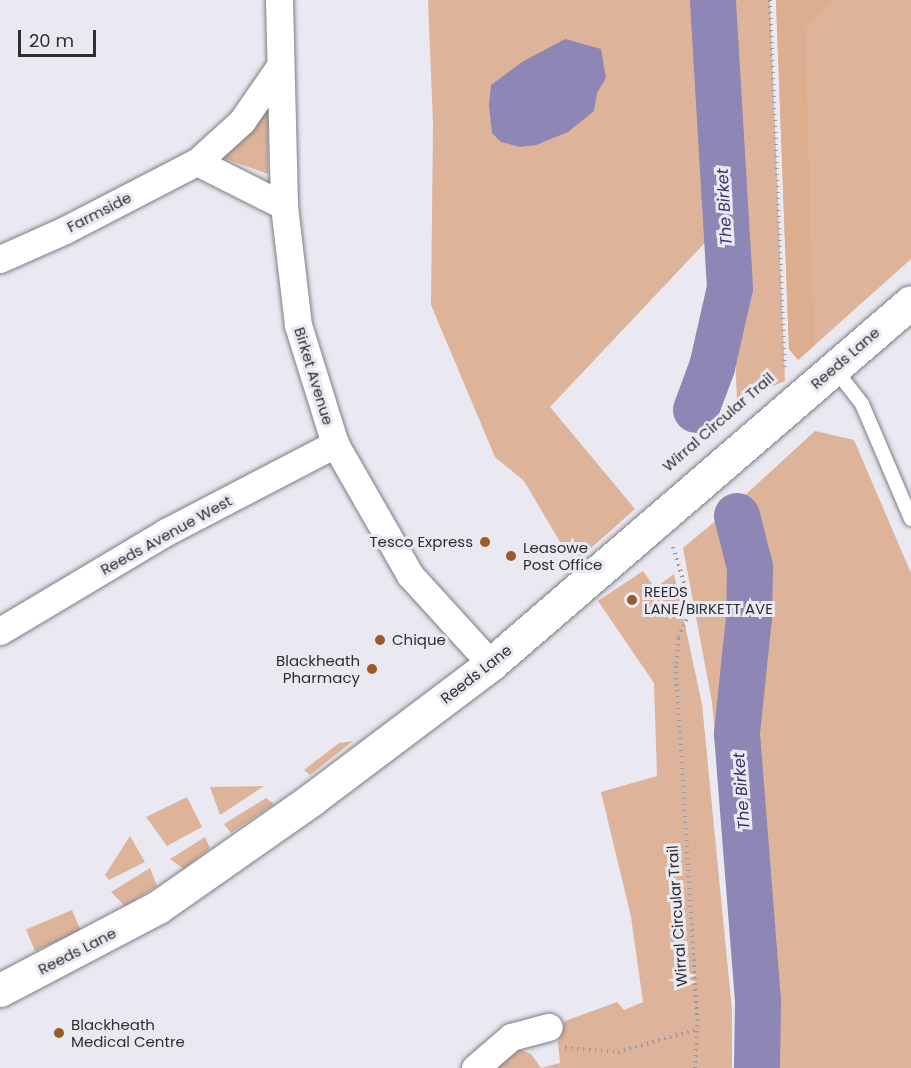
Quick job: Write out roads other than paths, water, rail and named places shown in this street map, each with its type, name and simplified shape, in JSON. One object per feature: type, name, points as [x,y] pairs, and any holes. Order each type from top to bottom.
[{"type":"street","name":"Birket Avenue","points":[[279,0],[284,206],[298,325],[335,444],[410,575],[491,664]]},
{"type":"street","name":"Farmside","points":[[0,259],[65,230],[197,162],[242,121],[280,66]]},
{"type":"street","points":[[197,162],[284,206]]},
{"type":"street","name":"Reeds Lane","points":[[0,990],[158,907],[312,799],[491,664],[911,302]]},
{"type":"street","name":"Reeds Avenue West","points":[[0,631],[166,532],[335,444]]},
{"type":"street","points":[[475,1068],[511,1037],[549,1027]]},
{"type":"lane","points":[[834,368],[862,404],[911,519]]},
{"type":"waterway","name":"The Birket","points":[[696,410],[712,367],[730,288],[713,0]]},
{"type":"waterway","name":"The Birket","points":[[737,516],[750,567],[749,617],[737,734],[758,1003],[757,1068]]},
{"type":"place","name":"Tesco Express","points":[[485,542]]},
{"type":"place","name":"Leasowe Post Office","points":[[511,556]]},
{"type":"place","name":"REEDS LANE/BIRKETT AVE","points":[[632,600]]},
{"type":"place","name":"Chique","points":[[380,640]]},
{"type":"place","name":"Blackheath Pharmacy","points":[[372,669]]},
{"type":"place","name":"Blackheath Medical Centre","points":[[59,1033]]}]
